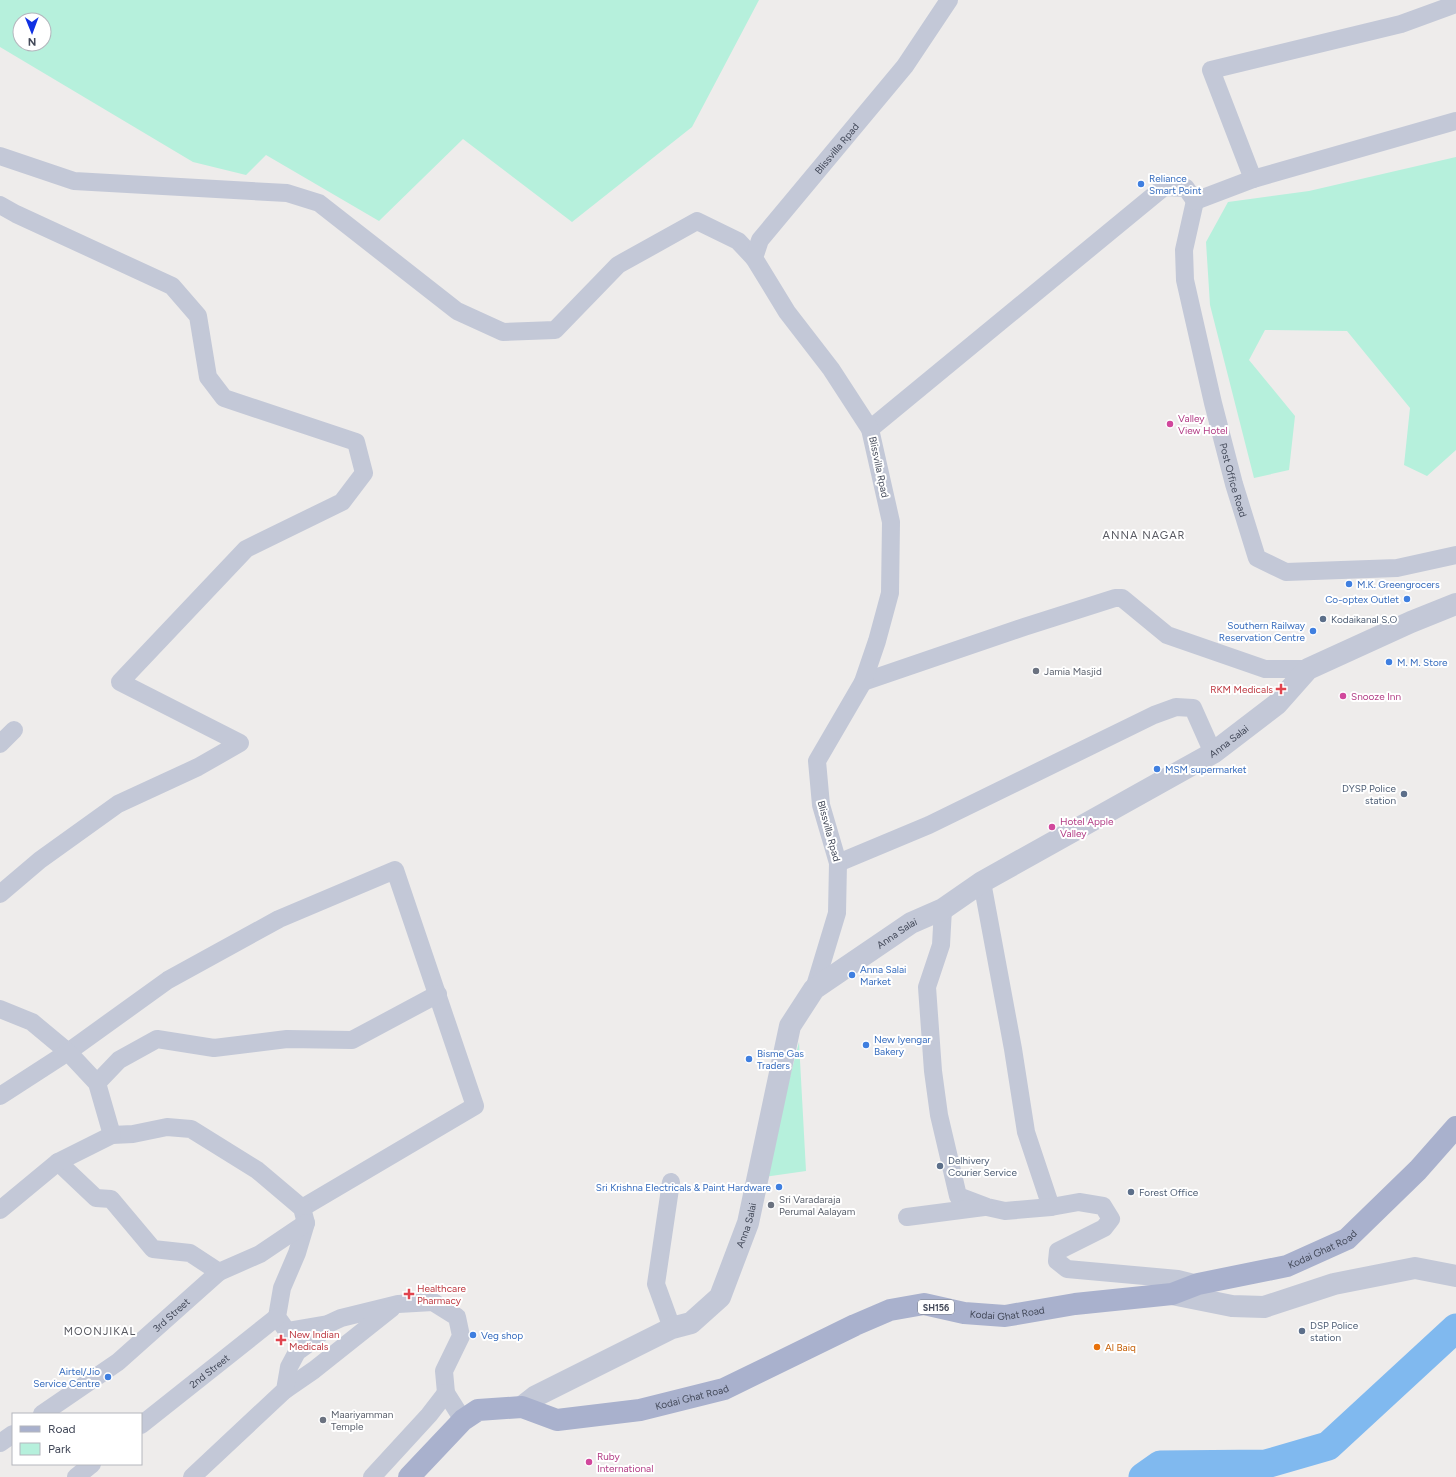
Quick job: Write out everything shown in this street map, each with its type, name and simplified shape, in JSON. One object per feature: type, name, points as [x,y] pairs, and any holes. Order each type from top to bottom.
[{"type":"main road","name":"Kodai Ghat Road","points":[[409,1477],[463,1420],[478,1410],[522,1407],[557,1420],[640,1410],[724,1389],[855,1325],[890,1310],[924,1304],[964,1313],[1005,1316],[1075,1304],[1172,1294],[1198,1284],[1287,1266],[1347,1239],[1418,1170],[1456,1127]]},
{"type":"street","name":"Blissvilla Rpad","points":[[814,989],[837,913],[838,863],[821,805],[817,761],[863,682],[877,642],[890,592],[891,522],[870,429],[831,369],[787,312],[754,258],[760,240],[905,66],[949,0]]},
{"type":"street","points":[[1253,179],[1211,70],[1401,24],[1456,4]]},
{"type":"street","points":[[870,429],[1164,187],[1186,188],[1195,201],[1253,179],[1456,121]]},
{"type":"street","points":[[0,156],[74,181],[287,193],[319,202],[457,310],[503,332],[555,330],[618,265],[697,222],[738,241],[754,258]]},
{"type":"street","name":"Post Office Road","points":[[1195,201],[1184,250],[1185,280],[1213,403],[1234,484],[1257,558],[1286,572],[1397,568],[1456,555]]},
{"type":"street","points":[[0,204],[16,214],[172,286],[198,316],[208,376],[224,398],[356,442],[364,474],[342,502],[246,549],[120,682],[240,743],[198,767],[118,804],[40,860],[0,894]]},
{"type":"street","points":[[863,682],[1024,626],[1114,598],[1122,598],[1167,635],[1265,669],[1308,669]]},
{"type":"street","name":"Anna Salai","points":[[522,1407],[536,1396],[672,1328],[691,1323],[720,1297],[748,1223],[790,1026],[814,989],[910,923],[943,909],[982,882],[1213,753],[1277,704],[1308,669],[1410,622],[1456,604]]},
{"type":"street","points":[[838,863],[929,824],[1154,715],[1176,707],[1193,708],[1213,753]]},
{"type":"street","points":[[0,744],[14,730]]},
{"type":"street","points":[[0,1096],[68,1052],[175,976],[279,919],[395,870],[438,994],[352,1040],[287,1038],[214,1048],[157,1039],[119,1060],[97,1083]]},
{"type":"street","points":[[982,882],[1013,1048],[1026,1132],[1051,1207]]},
{"type":"street","points":[[943,909],[941,945],[927,987],[933,1071],[939,1115],[958,1196],[987,1207],[1005,1210],[1051,1207],[1079,1202],[1103,1206],[1111,1219],[1104,1228],[1058,1251],[1057,1260],[1067,1269],[1178,1279],[1198,1284]]},
{"type":"street","name":"3rd Street","points":[[43,1413],[118,1362],[219,1272],[260,1254],[304,1216],[475,1106],[438,994]]},
{"type":"street","points":[[0,1009],[32,1022],[68,1052],[97,1083],[112,1135]]},
{"type":"street","points":[[0,1210],[58,1162],[112,1135],[133,1134],[167,1127],[191,1129],[257,1170],[304,1216],[296,1253],[282,1288],[277,1317],[287,1331],[328,1324],[341,1318],[398,1304],[433,1302],[457,1317],[461,1336],[444,1371],[446,1394],[463,1420]]},
{"type":"street","points":[[58,1162],[96,1198],[111,1199],[154,1249],[190,1253],[219,1272]]},
{"type":"street","points":[[671,1182],[656,1284],[672,1328]]},
{"type":"street","points":[[907,1217],[987,1207]]},
{"type":"street","points":[[1172,1294],[1232,1306],[1264,1307],[1334,1284],[1415,1268],[1456,1276]]},
{"type":"street","points":[[192,1477],[284,1390],[314,1370],[398,1304]]},
{"type":"street","name":"2nd Street","points":[[142,1424],[277,1317]]},
{"type":"street","points":[[284,1390],[289,1367],[297,1352],[315,1339],[328,1324]]},
{"type":"street","points":[[372,1477],[429,1415],[446,1394]]},
{"type":"street","points":[[0,1443],[12,1435]]},
{"type":"street","points":[[76,1477],[91,1465]]},
{"type":"green space","points":[[0,0],[759,0],[692,127],[572,222],[463,139],[379,221],[266,155],[246,175],[193,162],[0,47]]},
{"type":"green space","points":[[1456,157],[1456,450],[1427,476],[1404,465],[1410,408],[1347,331],[1265,330],[1249,360],[1295,416],[1289,470],[1254,478],[1210,305],[1206,242],[1228,202],[1309,191]]},
{"type":"green space","points":[[799,1042],[806,1171],[764,1177]]},
{"type":"waterway","points":[[1143,1477],[1160,1465],[1266,1464],[1328,1446],[1456,1328]]},
{"type":"place","name":"Reliance Smart Point","points":[[1141,184]]},
{"type":"place","name":"Valley View Hotel","points":[[1170,424]]},
{"type":"place","name":"M.K. Greengrocers","points":[[1349,584]]},
{"type":"place","name":"Co-optex Outlet","points":[[1407,599]]},
{"type":"place","name":"Kodaikanal S.O","points":[[1323,619]]},
{"type":"place","name":"Southern Railway Reservation Centre","points":[[1313,631]]},
{"type":"place","name":"M. M. Store","points":[[1389,662]]},
{"type":"place","name":"Jamia Masjid","points":[[1036,671]]},
{"type":"place","name":"RKM Medicals","points":[[1281,689]]},
{"type":"place","name":"Snooze Inn","points":[[1343,696]]},
{"type":"place","name":"MSM supermarket","points":[[1157,769]]},
{"type":"place","name":"DYSP Police station","points":[[1404,794]]},
{"type":"place","name":"Hotel Apple Valley","points":[[1052,827]]},
{"type":"place","name":"Anna Salai Market","points":[[852,975]]},
{"type":"place","name":"New Iyengar Bakery","points":[[866,1045]]},
{"type":"place","name":"Bisme Gas Traders","points":[[749,1059]]},
{"type":"place","name":"Delhivery Courier Service","points":[[940,1166]]},
{"type":"place","name":"Sri Krishna Electricals & Paint Hardware","points":[[779,1187]]},
{"type":"place","name":"Forest Office","points":[[1131,1192]]},
{"type":"place","name":"Sri Varadaraja Perumal Aalayam","points":[[771,1205]]},
{"type":"place","name":"Healthcare Pharmacy","points":[[409,1294]]},
{"type":"place","name":"DSP Police station","points":[[1302,1331]]},
{"type":"place","name":"Veg shop","points":[[473,1335]]},
{"type":"place","name":"New Indian Medicals","points":[[281,1340]]},
{"type":"place","name":"Al Baiq","points":[[1097,1347]]},
{"type":"place","name":"Airtel/Jio Service Centre","points":[[108,1377]]},
{"type":"place","name":"Maariyamman Temple","points":[[323,1420]]},
{"type":"place","name":"Ruby International","points":[[589,1462]]},
{"type":"district","name":"ANNA NAGAR","points":[[1144,535]]},
{"type":"district","name":"MOONJIKAL","points":[[100,1331]]}]
